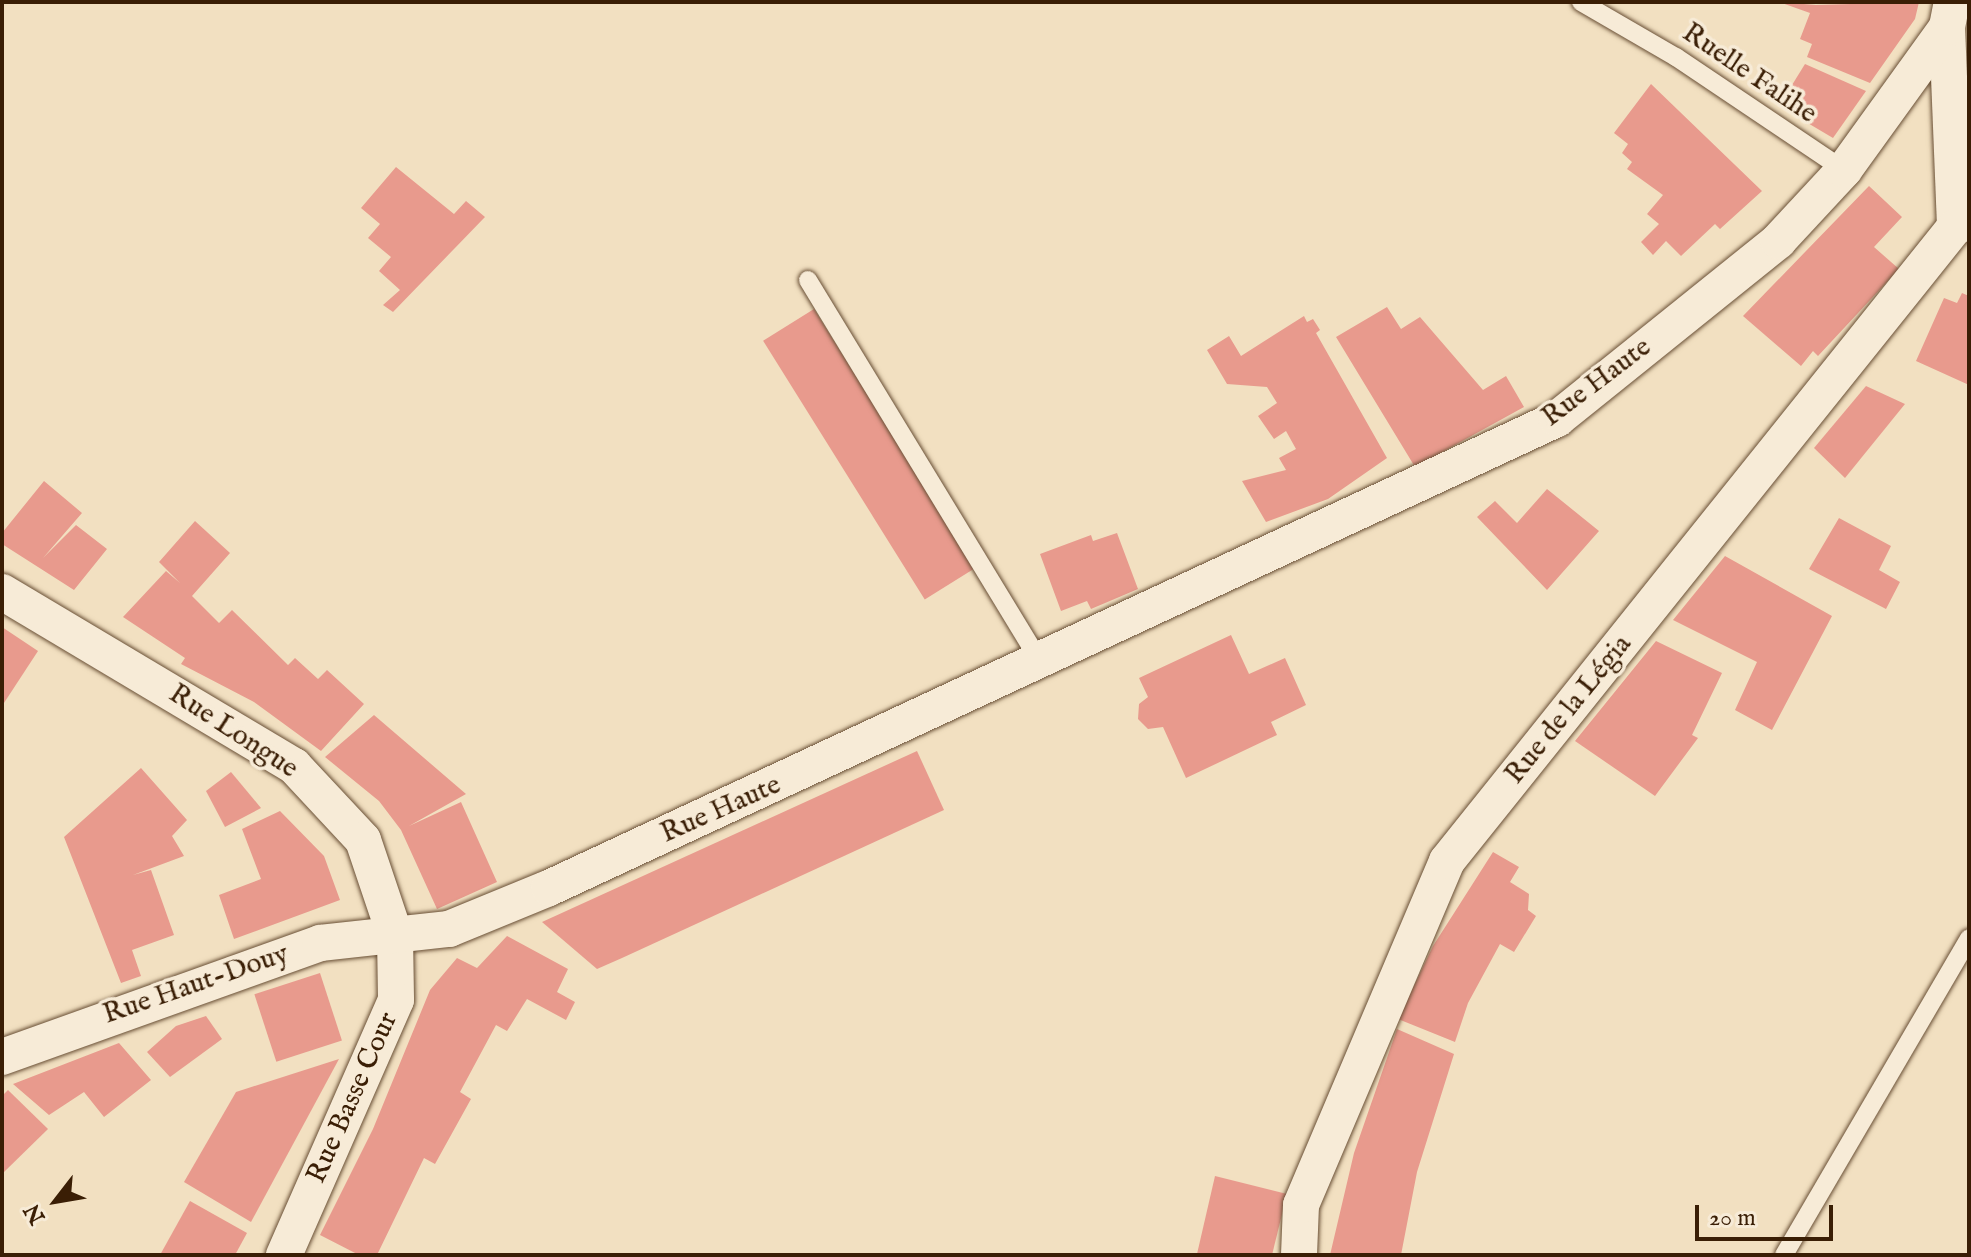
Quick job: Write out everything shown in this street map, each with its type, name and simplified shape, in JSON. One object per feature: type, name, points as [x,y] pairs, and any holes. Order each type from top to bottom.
[{"type":"street","name":"Rue Haute","points":[[395,935],[449,929],[549,888],[1557,419],[1778,241],[1844,170],[1950,15]]},
{"type":"street","points":[[1950,15],[1962,224]]},
{"type":"street","name":"Rue de la Légia","points":[[1299,1255],[1301,1205],[1447,861],[1962,224]]},
{"type":"street","name":"Rue Longue","points":[[2,592],[294,766],[363,840],[395,935]]},
{"type":"street","name":"Rue Haut-Douy","points":[[2,1057],[320,943],[395,935]]},
{"type":"street","name":"Rue Basse Cour","points":[[284,1255],[396,1000],[395,935]]},
{"type":"lane","name":"Ruelle Falihe","points":[[1581,2],[1676,57],[1844,170]]},
{"type":"lane","points":[[808,280],[1040,661]]},
{"type":"lane","points":[[1784,1255],[1969,938]]},
{"type":"building","points":[[1779,2],[1816,5],[1919,2],[1915,19],[1870,83],[1807,57],[1812,44],[1800,39],[1810,13]]},
{"type":"building","points":[[1805,64],[1866,91],[1833,138],[1779,106]]},
{"type":"building","points":[[1651,84],[1762,191],[1720,229],[1715,224],[1681,256],[1666,241],[1653,255],[1641,242],[1659,224],[1647,214],[1663,195],[1627,169],[1632,162],[1622,153],[1628,144],[1614,133]]},
{"type":"building","points":[[396,167],[454,214],[466,201],[485,217],[393,312],[383,305],[400,290],[379,271],[391,257],[368,238],[380,224],[361,208]]},
{"type":"building","points":[[1869,186],[1902,217],[1874,247],[1899,269],[1818,356],[1813,351],[1801,366],[1743,316]]},
{"type":"building","points":[[1962,293],[1969,296],[1969,385],[1916,361],[1944,298],[1957,303]]},
{"type":"building","points":[[1387,307],[1401,329],[1420,317],[1483,390],[1506,376],[1524,407],[1415,467],[1336,337]]},
{"type":"building","points":[[814,309],[976,568],[925,599],[763,341]]},
{"type":"building","points":[[1304,316],[1307,322],[1313,319],[1320,330],[1316,333],[1387,458],[1328,499],[1266,522],[1242,481],[1286,470],[1279,458],[1296,449],[1286,431],[1274,439],[1258,416],[1277,403],[1267,387],[1227,384],[1207,350],[1229,336],[1241,356]]},
{"type":"building","points":[[1866,386],[1905,404],[1845,478],[1814,448]]},
{"type":"building","points":[[44,481],[82,513],[43,558],[76,525],[107,549],[74,590],[2,544],[2,533]]},
{"type":"building","points":[[1547,489],[1599,531],[1547,590],[1477,517],[1495,501],[1517,523]]},
{"type":"building","points":[[1839,518],[1891,546],[1879,570],[1900,582],[1886,609],[1809,569]]},
{"type":"building","points":[[195,521],[230,553],[192,596],[219,623],[232,610],[288,665],[295,658],[318,679],[327,670],[364,704],[321,751],[254,702],[181,664],[185,658],[123,617],[166,571],[180,583],[159,562]]},
{"type":"building","points":[[1117,533],[1138,589],[1091,609],[1087,601],[1061,611],[1040,554],[1091,535],[1093,541]]},
{"type":"building","points":[[1725,556],[1832,616],[1772,730],[1735,710],[1757,662],[1673,620]]},
{"type":"building","points":[[2,627],[38,651],[2,706]]},
{"type":"building","points":[[1231,635],[1249,674],[1285,658],[1306,705],[1271,722],[1277,735],[1186,778],[1163,727],[1148,729],[1138,719],[1139,704],[1148,697],[1139,678]]},
{"type":"building","points":[[1656,641],[1722,673],[1692,735],[1698,738],[1655,796],[1575,741]]},
{"type":"building","points":[[374,715],[466,794],[409,826],[461,802],[497,882],[437,909],[401,830],[379,801],[325,757]]},
{"type":"building","points":[[917,751],[944,810],[622,958],[597,969],[542,922]]},
{"type":"building","points":[[141,768],[187,820],[172,836],[184,856],[133,875],[151,870],[174,935],[132,950],[141,976],[121,983],[64,837]]},
{"type":"building","points":[[231,772],[261,808],[225,827],[206,791]]},
{"type":"building","points":[[280,811],[324,856],[340,900],[234,939],[219,895],[261,879],[242,829]]},
{"type":"building","points":[[1493,852],[1519,867],[1510,882],[1529,894],[1528,910],[1536,916],[1514,952],[1500,944],[1468,1003],[1455,1042],[1398,1019],[1433,946]]},
{"type":"building","points":[[507,936],[568,969],[557,992],[575,1002],[566,1020],[527,999],[507,1031],[496,1025],[460,1092],[471,1099],[435,1164],[424,1158],[377,1255],[359,1255],[320,1235],[373,1129],[430,990],[457,958],[477,968]]},
{"type":"building","points":[[320,973],[342,1041],[276,1062],[254,994]]},
{"type":"building","points":[[206,1016],[222,1039],[170,1077],[147,1052],[176,1026]]},
{"type":"building","points":[[1397,1029],[1454,1054],[1417,1172],[1401,1255],[1330,1255],[1354,1153]]},
{"type":"building","points":[[119,1043],[151,1080],[104,1117],[84,1092],[49,1115],[13,1084]]},
{"type":"building","points":[[339,1059],[251,1222],[184,1182],[236,1092]]},
{"type":"building","points":[[8,1090],[48,1129],[2,1174],[2,1096]]},
{"type":"building","points":[[1215,1176],[1287,1194],[1272,1255],[1197,1254]]},
{"type":"building","points":[[190,1201],[247,1233],[235,1255],[160,1255]]}]
